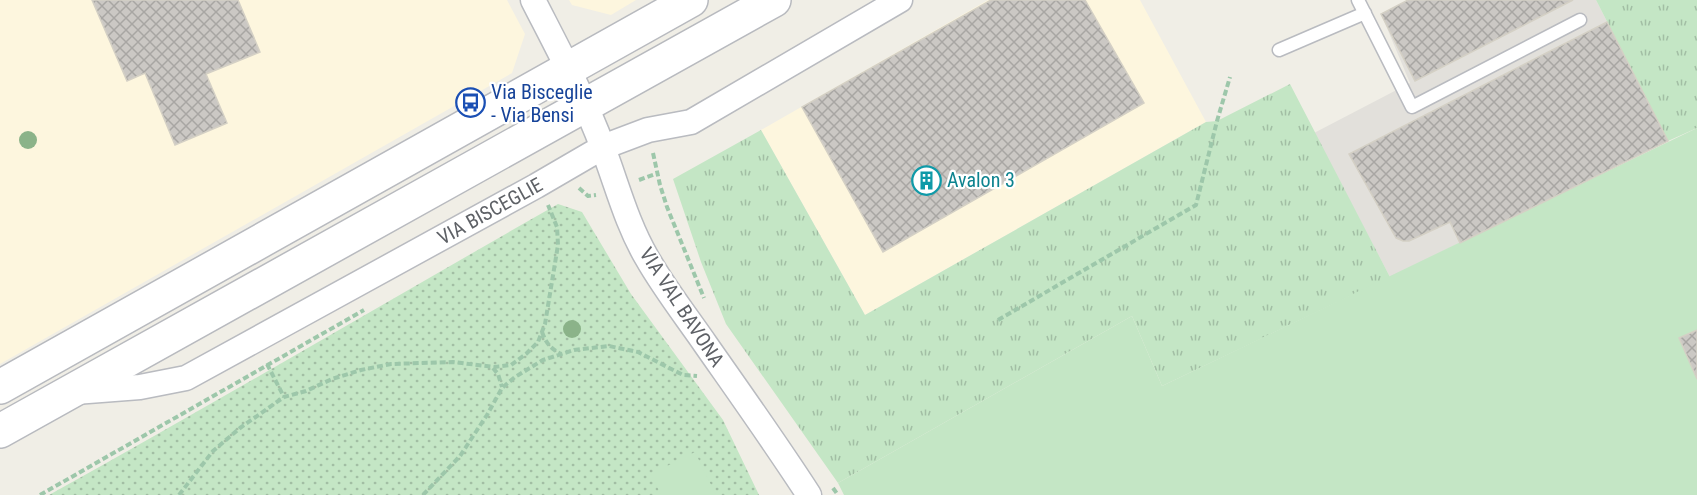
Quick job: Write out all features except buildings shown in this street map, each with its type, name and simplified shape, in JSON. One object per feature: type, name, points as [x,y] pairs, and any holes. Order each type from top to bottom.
[{"type":"main road","points":[[0,387],[691,0]]},
{"type":"main road","name":"VIA BISCEGLIE","points":[[3,432],[70,392],[774,0]]},
{"type":"street","name":"VIA VAL BAVONA","points":[[533,0],[568,69],[603,147],[646,258],[809,495]]},
{"type":"street","name":"VIA BISCEGLIE","points":[[70,392],[140,387],[186,378],[603,147],[648,130],[691,122],[900,0]]},
{"type":"lane","points":[[1358,0],[1412,106],[1580,20]]},
{"type":"lane","points":[[1279,50],[1365,13]]},
{"type":"path","points":[[998,320],[1196,205],[1230,77]]},
{"type":"path","name":"VIA VAL BAVONA","points":[[658,173],[667,207],[705,299]]},
{"type":"path","points":[[570,194],[579,189],[588,196],[600,195]]},
{"type":"path","points":[[179,495],[213,451],[240,428],[284,397],[361,370],[391,364],[453,362],[492,367],[510,365],[526,354],[538,342],[545,324],[558,244],[557,226],[545,199]]},
{"type":"path","points":[[548,206],[556,202]]},
{"type":"path","points":[[40,495],[372,306]]},
{"type":"path","points":[[542,331],[546,343],[552,350],[561,354]]},
{"type":"path","points":[[423,495],[460,456],[488,415],[502,388],[543,360],[574,350],[609,346],[638,352],[683,375],[697,376]]},
{"type":"path","points":[[264,358],[284,397]]},
{"type":"path","points":[[492,367],[498,374],[502,388]]},
{"type":"path","points":[[831,484],[838,495]]},
{"type":"shaded area","points":[[0,0],[507,0],[525,34],[512,73],[0,364]]},
{"type":"shaded area","points":[[569,0],[636,0],[611,15],[572,5]]},
{"type":"shaded area","name":"Avalon 3","points":[[988,0],[1140,0],[1206,122],[865,315],[761,130]]},
{"type":"shaded area","points":[[1408,0],[1596,0],[1668,141],[1390,277],[1314,133],[1410,83],[1381,14]]},
{"type":"green space","points":[[1596,0],[1697,0],[1697,128],[1668,141]]},
{"type":"green space","points":[[1290,84],[1390,277],[1162,386],[1132,316],[838,483],[726,324],[701,262],[673,179],[761,130],[865,315],[1206,122],[1217,121]]},
{"type":"green space","points":[[1697,128],[1697,495],[844,495],[838,483],[1132,316],[1162,386]]},
{"type":"green space","points":[[558,204],[582,212],[631,294],[723,420],[759,495],[49,495],[240,387]]},
{"type":"green space","points":[[695,452],[716,495],[661,495],[651,474]]},
{"type":"place","name":"Via Bisceglie - Via Bensi","points":[[470,103]]},
{"type":"place","name":"Avalon 3","points":[[926,180]]}]
